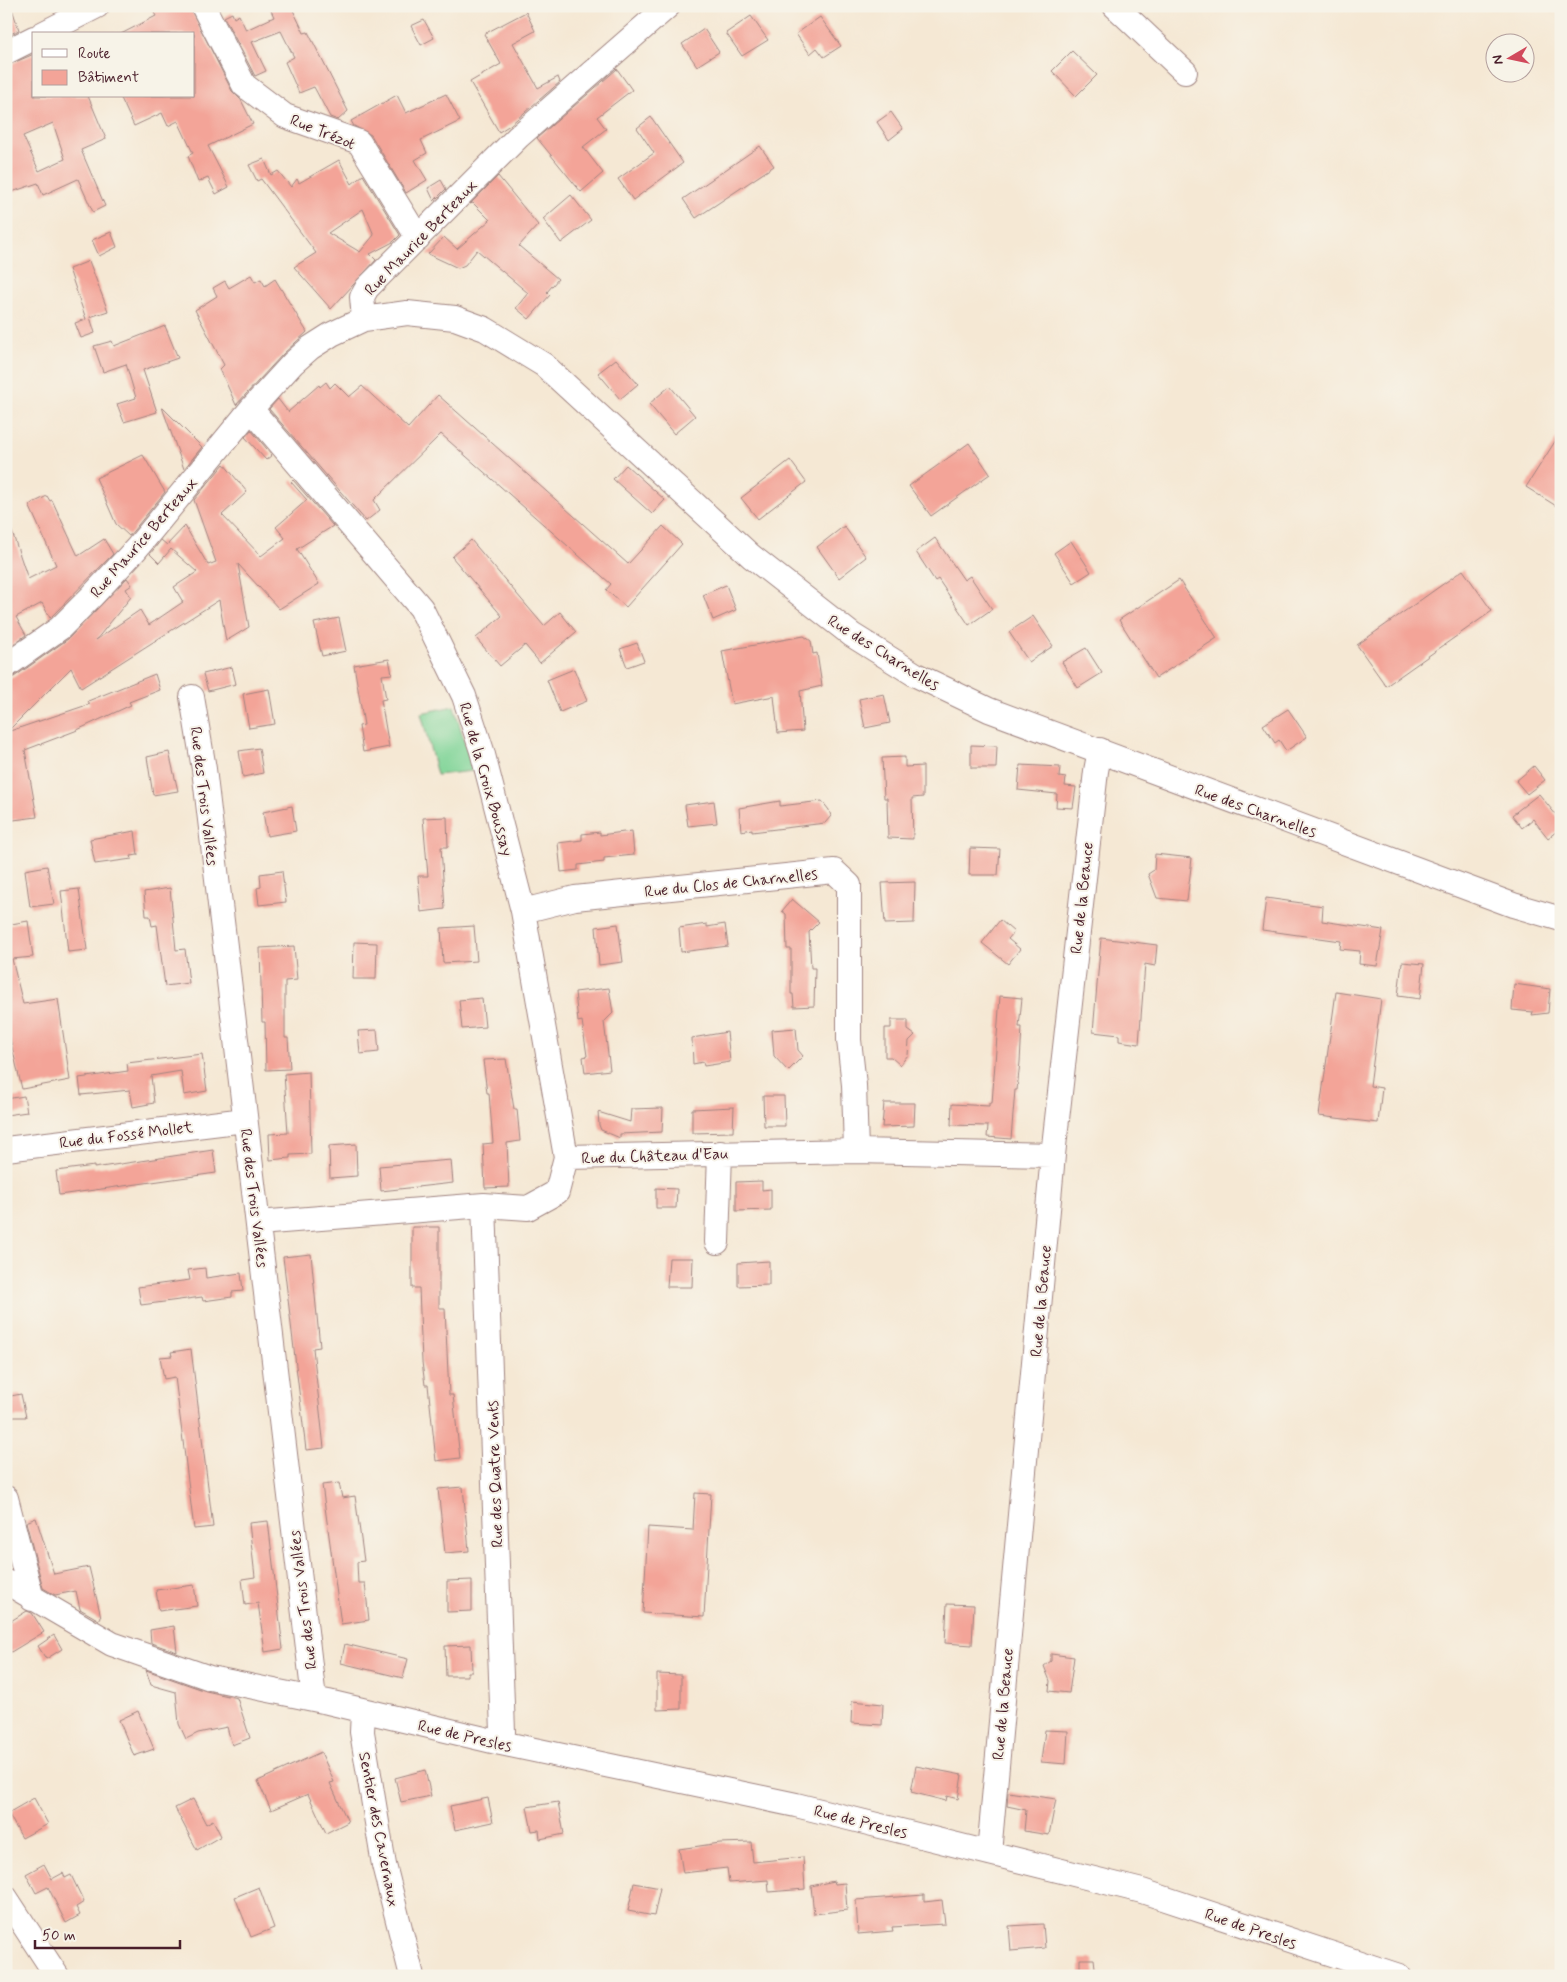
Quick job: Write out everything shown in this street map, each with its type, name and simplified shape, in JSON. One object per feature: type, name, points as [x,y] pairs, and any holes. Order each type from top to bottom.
[{"type":"street","points":[[46,32],[97,6]]},
{"type":"street","name":"Rue Trézot","points":[[203,6],[244,85],[284,116],[359,142],[418,238]]},
{"type":"street","name":"Rue Maurice Berteaux","points":[[6,666],[60,628],[92,596],[136,549],[250,409],[293,363],[310,348],[332,334],[364,319],[362,297],[367,288],[518,137],[668,6]]},
{"type":"street","points":[[1116,6],[1185,72]]},
{"type":"street","points":[[6,52],[32,39]]},
{"type":"street","name":"Rue des Charnelles","points":[[364,319],[407,313],[455,318],[484,329],[513,345],[544,365],[744,551],[852,636],[916,675],[962,698],[1201,790],[1503,902],[1561,919]]},
{"type":"street","name":"Rue de la Croix Boussay","points":[[250,409],[421,608],[464,696],[482,752],[523,911],[566,1158]]},
{"type":"street","name":"Rue des Trois Vallées","points":[[192,697],[204,769],[314,1699]]},
{"type":"street","name":"Rue de la Beauce","points":[[989,1853],[1053,1155],[1096,771],[1100,750]]},
{"type":"street","name":"Rue du Clos de Charnelles","points":[[523,911],[575,898],[834,870],[849,885],[849,1040],[854,1085],[856,1151]]},
{"type":"street","name":"Rue du Fossé Mollet","points":[[6,1149],[245,1120]]},
{"type":"street","name":"Rue du Château d'Eau","points":[[258,1223],[484,1205],[528,1208],[557,1192],[566,1158],[856,1151],[1053,1155]]},
{"type":"street","points":[[717,1242],[720,1153]]},
{"type":"street","name":"Rue des Quatre Vents","points":[[484,1205],[503,1732],[501,1743]]},
{"type":"street","points":[[6,1498],[32,1599]]},
{"type":"street","name":"Rue de Presles","points":[[6,1582],[32,1599],[112,1644],[210,1678],[314,1699],[501,1743],[796,1805],[1142,1891],[1399,1976]]},
{"type":"street","name":"Sentier des Cavernaux","points":[[363,1711],[362,1732],[384,1865],[412,1976]]},
{"type":"street","points":[[6,1898],[57,1976]]},
{"type":"green space","points":[[454,706],[473,771],[437,775],[421,713]]},
{"type":"building","points":[[6,6],[11,6],[19,30],[6,36]]},
{"type":"building","points":[[150,6],[189,6],[232,91],[241,100],[253,124],[208,146],[229,187],[216,194],[208,178],[198,182],[188,156],[193,153],[178,121],[168,126],[162,113],[134,126],[121,98],[195,98],[195,32],[125,32],[156,16]]},
{"type":"building","points":[[269,6],[291,6],[304,33],[308,32],[348,111],[338,120],[330,117],[314,87],[299,93],[285,62],[294,57],[281,31],[252,42],[266,71],[255,76],[224,17],[232,13],[234,18],[239,15],[246,30],[274,17]]},
{"type":"building","points":[[526,12],[535,31],[513,43],[538,88],[558,77],[560,82],[510,125],[499,132],[470,82],[501,64],[484,34]]},
{"type":"building","points":[[751,16],[768,40],[742,56],[726,33]]},
{"type":"building","points":[[820,17],[841,46],[824,57],[817,48],[810,54],[796,34]]},
{"type":"building","points":[[424,20],[434,38],[421,45],[411,26]]},
{"type":"building","points":[[704,29],[719,52],[697,66],[682,44]]},
{"type":"building","points":[[1072,51],[1097,75],[1076,96],[1052,71]]},
{"type":"building","points":[[32,55],[32,98],[89,98],[106,139],[81,150],[105,206],[93,212],[78,179],[43,195],[38,183],[6,194],[6,66]],"holes":[[[53,123],[65,159],[39,171],[23,136]]]},
{"type":"building","points":[[617,69],[632,90],[597,117],[606,129],[583,147],[603,173],[581,192],[537,138]]},
{"type":"building","points":[[446,94],[460,121],[421,140],[427,153],[415,160],[427,180],[406,193],[371,135],[354,126],[351,121],[397,95],[406,113]]},
{"type":"building","points":[[891,112],[903,129],[889,140],[877,122]]},
{"type":"building","points":[[651,117],[683,163],[633,200],[618,179],[654,153],[637,128]]},
{"type":"building","points":[[760,146],[774,166],[696,218],[683,199]]},
{"type":"building","points":[[264,159],[271,175],[278,171],[291,187],[297,179],[299,183],[339,160],[352,184],[363,175],[400,235],[393,242],[370,254],[376,260],[331,309],[294,267],[316,253],[261,179],[257,181],[249,165]],"holes":[[[363,209],[374,235],[360,252],[328,233]]]},
{"type":"building","points":[[498,176],[538,225],[519,246],[558,279],[547,292],[550,295],[529,319],[516,308],[528,293],[477,250],[465,265],[458,268],[428,254],[444,237],[457,249],[490,220],[473,203],[470,204]]},
{"type":"building","points":[[441,180],[446,189],[434,201],[428,188]]},
{"type":"building","points":[[571,195],[591,220],[561,243],[543,219]]},
{"type":"building","points":[[111,232],[117,247],[99,256],[92,240]]},
{"type":"building","points":[[89,261],[108,311],[90,317],[95,333],[81,338],[75,323],[86,319],[69,269]]},
{"type":"building","points":[[251,275],[255,282],[261,279],[265,286],[275,279],[307,332],[283,354],[236,405],[220,369],[224,365],[195,310],[217,296],[213,288],[225,281],[229,288]]},
{"type":"building","points":[[165,326],[178,358],[143,370],[157,412],[124,422],[117,404],[136,398],[126,364],[103,372],[94,346],[112,341],[114,346]]},
{"type":"building","points":[[616,359],[638,384],[620,399],[598,373]]},
{"type":"building","points":[[326,382],[330,388],[335,383],[349,397],[362,386],[408,428],[438,395],[628,564],[663,526],[682,544],[626,607],[606,590],[611,584],[441,434],[374,500],[380,510],[366,521],[269,409],[278,399],[288,412],[319,385],[320,387]]},
{"type":"building","points":[[670,386],[695,416],[674,434],[649,404]]},
{"type":"building","points":[[162,407],[202,447],[184,469]]},
{"type":"building","points":[[251,430],[272,455],[266,460],[245,437]]},
{"type":"building","points":[[1561,432],[1561,509],[1526,487]]},
{"type":"building","points":[[969,443],[990,474],[931,516],[909,486]]},
{"type":"building","points":[[143,455],[165,492],[129,536],[116,524],[96,478]]},
{"type":"building","points":[[790,460],[806,482],[758,519],[741,498]]},
{"type":"building","points":[[224,464],[247,492],[222,515],[261,556],[285,538],[276,527],[307,500],[291,482],[293,480],[333,526],[297,549],[319,584],[279,609],[238,564],[249,627],[226,641],[219,600],[81,688],[71,668],[7,732],[90,704],[88,701],[155,674],[160,690],[129,702],[131,705],[75,731],[25,750],[37,817],[6,821],[6,680],[14,677],[68,639],[127,578],[132,585],[126,589],[131,597],[96,640],[140,610],[149,625],[183,602],[174,587],[197,572],[171,549],[159,563],[150,554],[161,540],[167,545],[185,526],[208,565],[216,562],[194,500]]},
{"type":"building","points":[[626,465],[665,500],[652,514],[613,479]]},
{"type":"building","points":[[47,496],[50,501],[52,500],[78,556],[104,539],[113,554],[50,618],[42,603],[16,617],[26,635],[6,649],[6,523],[9,523],[28,579],[56,565],[29,505]]},
{"type":"building","points":[[844,526],[866,557],[839,578],[817,547]]},
{"type":"building","points":[[935,538],[964,580],[970,576],[992,609],[969,625],[938,579],[935,581],[916,552]]},
{"type":"building","points":[[471,540],[544,626],[560,612],[576,632],[540,663],[525,645],[500,666],[476,638],[502,616],[452,557]]},
{"type":"building","points":[[1071,541],[1091,572],[1074,583],[1054,553]]},
{"type":"building","points":[[1463,570],[1492,611],[1386,686],[1357,645]]},
{"type":"building","points":[[1179,580],[1217,638],[1156,678],[1119,620]]},
{"type":"building","points":[[726,585],[736,610],[713,620],[703,595]]},
{"type":"building","points":[[1033,616],[1053,646],[1029,662],[1009,632]]},
{"type":"building","points":[[339,618],[346,651],[322,656],[314,623]]},
{"type":"building","points":[[804,636],[811,641],[813,654],[817,653],[822,686],[800,691],[803,731],[778,733],[774,696],[732,704],[722,651]]},
{"type":"building","points":[[637,643],[644,661],[627,667],[620,649]]},
{"type":"building","points":[[1086,648],[1102,673],[1078,688],[1062,662]]},
{"type":"building","points":[[389,659],[392,674],[382,675],[386,699],[381,700],[389,747],[363,752],[359,726],[364,725],[354,665]]},
{"type":"building","points":[[232,667],[236,684],[208,691],[203,674]]},
{"type":"building","points":[[574,669],[587,701],[560,712],[547,680]]},
{"type":"building","points":[[269,689],[275,724],[249,728],[243,694]]},
{"type":"building","points":[[884,694],[890,723],[865,728],[859,699]]},
{"type":"building","points":[[1288,709],[1307,737],[1286,751],[1279,740],[1275,743],[1263,725]]},
{"type":"building","points":[[971,745],[997,746],[996,768],[971,768]]},
{"type":"building","points":[[259,748],[263,773],[243,777],[239,751]]},
{"type":"building","points":[[169,752],[178,791],[153,795],[147,757]]},
{"type":"building","points":[[905,757],[905,767],[923,766],[923,797],[912,798],[913,839],[888,838],[887,798],[884,798],[882,758]]},
{"type":"building","points":[[1020,765],[1060,767],[1059,777],[1066,778],[1065,786],[1076,787],[1073,808],[1056,807],[1057,794],[1018,790]]},
{"type":"building","points":[[1534,766],[1545,780],[1527,794],[1516,781]]},
{"type":"building","points":[[1539,794],[1561,821],[1561,828],[1548,838],[1533,819],[1522,828],[1512,815]]},
{"type":"building","points":[[714,801],[717,823],[688,826],[685,805]]},
{"type":"building","points":[[780,801],[780,806],[822,801],[831,816],[825,823],[752,832],[752,829],[741,831],[739,808]]},
{"type":"building","points":[[292,806],[296,831],[267,836],[263,812]]},
{"type":"building","points":[[447,817],[448,847],[441,847],[445,909],[421,912],[418,876],[428,876],[423,818]]},
{"type":"building","points":[[135,831],[138,855],[131,856],[132,859],[95,864],[90,839]]},
{"type":"building","points":[[632,831],[634,855],[604,858],[604,862],[578,865],[578,870],[561,872],[558,843],[582,840],[582,834],[600,832],[600,835]]},
{"type":"building","points":[[970,848],[1000,849],[998,875],[969,875]]},
{"type":"building","points":[[1155,854],[1192,858],[1187,901],[1157,898],[1148,874],[1154,870]]},
{"type":"building","points":[[47,866],[54,904],[30,907],[25,870]]},
{"type":"building","points":[[282,871],[286,902],[259,905],[257,888],[261,887],[260,874]]},
{"type":"building","points":[[915,882],[914,923],[885,924],[882,883]]},
{"type":"building","points":[[170,888],[176,950],[185,949],[189,983],[165,986],[157,925],[152,926],[150,916],[146,916],[144,892]]},
{"type":"building","points":[[79,889],[87,950],[68,952],[61,891]]},
{"type":"building","points":[[1266,898],[1323,906],[1322,921],[1383,930],[1377,966],[1359,964],[1360,951],[1340,949],[1341,941],[1262,930]]},
{"type":"building","points":[[792,899],[819,922],[809,932],[811,968],[815,968],[814,1006],[794,1007],[793,994],[791,994],[791,949],[787,949],[786,914],[782,911]]},
{"type":"building","points":[[1000,920],[1014,932],[1008,939],[1020,949],[1008,964],[982,943]]},
{"type":"building","points":[[28,921],[33,957],[12,959],[23,1004],[58,999],[70,1080],[22,1089],[6,1022],[6,925]]},
{"type":"building","points":[[618,924],[623,962],[599,965],[596,927]]},
{"type":"building","points":[[707,924],[707,927],[725,924],[728,946],[681,952],[679,928]]},
{"type":"building","points":[[474,926],[477,961],[443,963],[441,928]]},
{"type":"building","points":[[1101,938],[1157,945],[1155,966],[1145,964],[1139,1044],[1119,1041],[1119,1035],[1093,1032]]},
{"type":"building","points":[[354,942],[377,943],[376,979],[353,979]]},
{"type":"building","points":[[294,946],[297,980],[285,981],[285,1038],[288,1038],[290,1069],[266,1070],[265,1022],[262,1022],[260,948]]},
{"type":"building","points":[[1402,962],[1424,964],[1420,999],[1398,996]]},
{"type":"building","points":[[1514,984],[1550,989],[1548,1013],[1532,1015],[1533,1012],[1512,1010]]},
{"type":"building","points":[[609,988],[613,1013],[604,1022],[610,1070],[585,1073],[583,1057],[587,1056],[582,1021],[578,1022],[575,992]]},
{"type":"building","points":[[1336,992],[1381,999],[1370,1086],[1382,1088],[1378,1123],[1319,1116]]},
{"type":"building","points":[[1000,996],[1022,998],[1019,1027],[1022,1027],[1020,1062],[1017,1090],[1015,1090],[1011,1139],[987,1137],[988,1126],[951,1125],[952,1104],[989,1106],[989,1103],[992,1103]]},
{"type":"building","points":[[482,998],[485,1027],[462,1029],[459,1000]]},
{"type":"building","points":[[891,1020],[908,1020],[908,1030],[915,1035],[909,1041],[908,1055],[900,1065],[891,1057],[885,1057],[885,1028],[891,1028]]},
{"type":"building","points":[[796,1028],[798,1050],[803,1056],[788,1071],[774,1056],[772,1030]]},
{"type":"building","points":[[377,1030],[379,1052],[360,1054],[358,1031]]},
{"type":"building","points":[[727,1032],[730,1062],[704,1066],[703,1062],[693,1064],[692,1038]]},
{"type":"building","points":[[202,1054],[207,1091],[184,1095],[181,1071],[151,1076],[154,1103],[133,1107],[130,1090],[81,1095],[79,1078],[128,1071],[127,1063]]},
{"type":"building","points":[[506,1059],[514,1109],[517,1109],[520,1141],[507,1143],[509,1187],[485,1188],[483,1144],[493,1143],[489,1093],[487,1093],[483,1060]]},
{"type":"building","points":[[309,1072],[311,1154],[290,1155],[290,1158],[270,1160],[269,1134],[288,1133],[284,1074]]},
{"type":"building","points":[[24,1096],[27,1112],[6,1115],[6,1099]]},
{"type":"building","points":[[763,1096],[784,1096],[785,1126],[764,1126]]},
{"type":"building","points":[[884,1103],[915,1103],[914,1126],[882,1127]]},
{"type":"building","points":[[734,1107],[733,1132],[692,1133],[692,1109]]},
{"type":"building","points":[[663,1108],[662,1132],[620,1134],[620,1138],[601,1130],[599,1125],[598,1112],[630,1122],[631,1109]]},
{"type":"building","points":[[356,1144],[357,1176],[330,1178],[329,1146]]},
{"type":"building","points":[[213,1150],[216,1173],[59,1195],[56,1171],[94,1166],[94,1168]]},
{"type":"building","points":[[451,1160],[453,1183],[381,1191],[379,1166]]},
{"type":"building","points":[[762,1181],[762,1190],[771,1189],[771,1210],[736,1211],[736,1182]]},
{"type":"building","points":[[656,1188],[677,1189],[676,1208],[656,1208]]},
{"type":"building","points":[[412,1227],[439,1227],[439,1308],[445,1308],[449,1395],[453,1395],[460,1458],[436,1461],[428,1385],[425,1385],[422,1362],[419,1288],[412,1288]]},
{"type":"building","points":[[311,1254],[320,1347],[313,1348],[324,1448],[306,1450],[283,1257]]},
{"type":"building","points":[[669,1258],[693,1258],[692,1287],[667,1287]]},
{"type":"building","points":[[769,1261],[769,1285],[738,1286],[738,1263]]},
{"type":"building","points":[[205,1268],[206,1278],[241,1273],[243,1291],[232,1292],[232,1297],[203,1301],[202,1297],[141,1305],[138,1287],[190,1280],[188,1270]]},
{"type":"building","points":[[191,1349],[213,1527],[194,1529],[175,1377],[164,1379],[160,1357],[172,1356],[171,1352]]},
{"type":"building","points":[[21,1394],[26,1417],[6,1417],[6,1397]]},
{"type":"building","points":[[339,1483],[342,1498],[355,1496],[364,1561],[357,1562],[358,1583],[365,1583],[369,1620],[341,1624],[322,1485]]},
{"type":"building","points":[[463,1487],[469,1551],[445,1553],[438,1489]]},
{"type":"building","points":[[695,1493],[711,1494],[704,1617],[643,1613],[648,1527],[693,1530]]},
{"type":"building","points":[[36,1518],[54,1574],[89,1567],[101,1617],[99,1620],[80,1609],[76,1591],[55,1595],[43,1588],[26,1522]]},
{"type":"building","points":[[268,1521],[283,1649],[265,1652],[258,1603],[245,1605],[242,1579],[255,1577],[249,1523]]},
{"type":"building","points":[[472,1580],[472,1611],[447,1612],[447,1581]]},
{"type":"building","points":[[194,1585],[197,1606],[159,1611],[156,1590]]},
{"type":"building","points":[[947,1604],[974,1605],[972,1645],[945,1643]]},
{"type":"building","points":[[27,1611],[32,1613],[44,1632],[6,1655],[6,1624]]},
{"type":"building","points":[[174,1626],[177,1652],[151,1643],[150,1630]]},
{"type":"building","points":[[54,1635],[62,1649],[46,1659],[38,1646]]},
{"type":"building","points":[[345,1644],[408,1659],[403,1678],[341,1663]]},
{"type":"building","points":[[471,1645],[472,1672],[468,1672],[468,1676],[446,1676],[445,1646]]},
{"type":"building","points":[[1051,1654],[1074,1657],[1069,1693],[1049,1691],[1050,1681],[1044,1666],[1051,1661]]},
{"type":"building","points":[[146,1670],[206,1691],[237,1698],[250,1738],[232,1745],[227,1727],[198,1733],[186,1739],[179,1724],[176,1692],[151,1685]]},
{"type":"building","points":[[657,1674],[681,1675],[681,1709],[657,1710]]},
{"type":"building","points":[[852,1701],[883,1704],[882,1725],[851,1723]]},
{"type":"building","points":[[138,1711],[154,1749],[134,1756],[119,1720]]},
{"type":"building","points":[[1045,1730],[1068,1731],[1066,1764],[1041,1762]]},
{"type":"building","points":[[321,1752],[334,1782],[330,1783],[348,1822],[326,1833],[308,1794],[271,1810],[258,1781]]},
{"type":"building","points":[[916,1766],[962,1775],[958,1799],[947,1796],[946,1801],[911,1792]]},
{"type":"building","points":[[425,1770],[431,1796],[401,1802],[395,1778]]},
{"type":"building","points":[[1008,1792],[1056,1799],[1049,1835],[1024,1831],[1026,1810],[1007,1806]]},
{"type":"building","points":[[34,1798],[48,1824],[22,1838],[8,1813]]},
{"type":"building","points":[[488,1798],[493,1822],[455,1830],[450,1806]]},
{"type":"building","points":[[193,1799],[206,1824],[213,1820],[221,1836],[197,1850],[175,1808]]},
{"type":"building","points":[[558,1802],[564,1834],[540,1839],[539,1830],[532,1831],[527,1807]]},
{"type":"building","points":[[751,1842],[753,1862],[803,1857],[805,1889],[769,1892],[768,1880],[729,1883],[727,1868],[683,1873],[679,1849],[720,1843]]},
{"type":"building","points":[[44,1864],[52,1879],[63,1873],[65,1878],[71,1875],[84,1902],[76,1907],[80,1915],[66,1923],[48,1887],[36,1893],[26,1874]]},
{"type":"building","points":[[834,1881],[835,1884],[845,1883],[847,1910],[814,1914],[811,1886]]},
{"type":"building","points":[[634,1883],[660,1888],[654,1916],[628,1911]]},
{"type":"building","points":[[259,1887],[274,1928],[251,1937],[235,1897]]},
{"type":"building","points":[[924,1895],[924,1902],[942,1900],[945,1924],[892,1927],[893,1931],[858,1934],[856,1900]]},
{"type":"building","points":[[1043,1924],[1045,1948],[1011,1951],[1009,1926]]},
{"type":"building","points":[[1080,1959],[1094,1959],[1096,1976],[1080,1976]]}]
